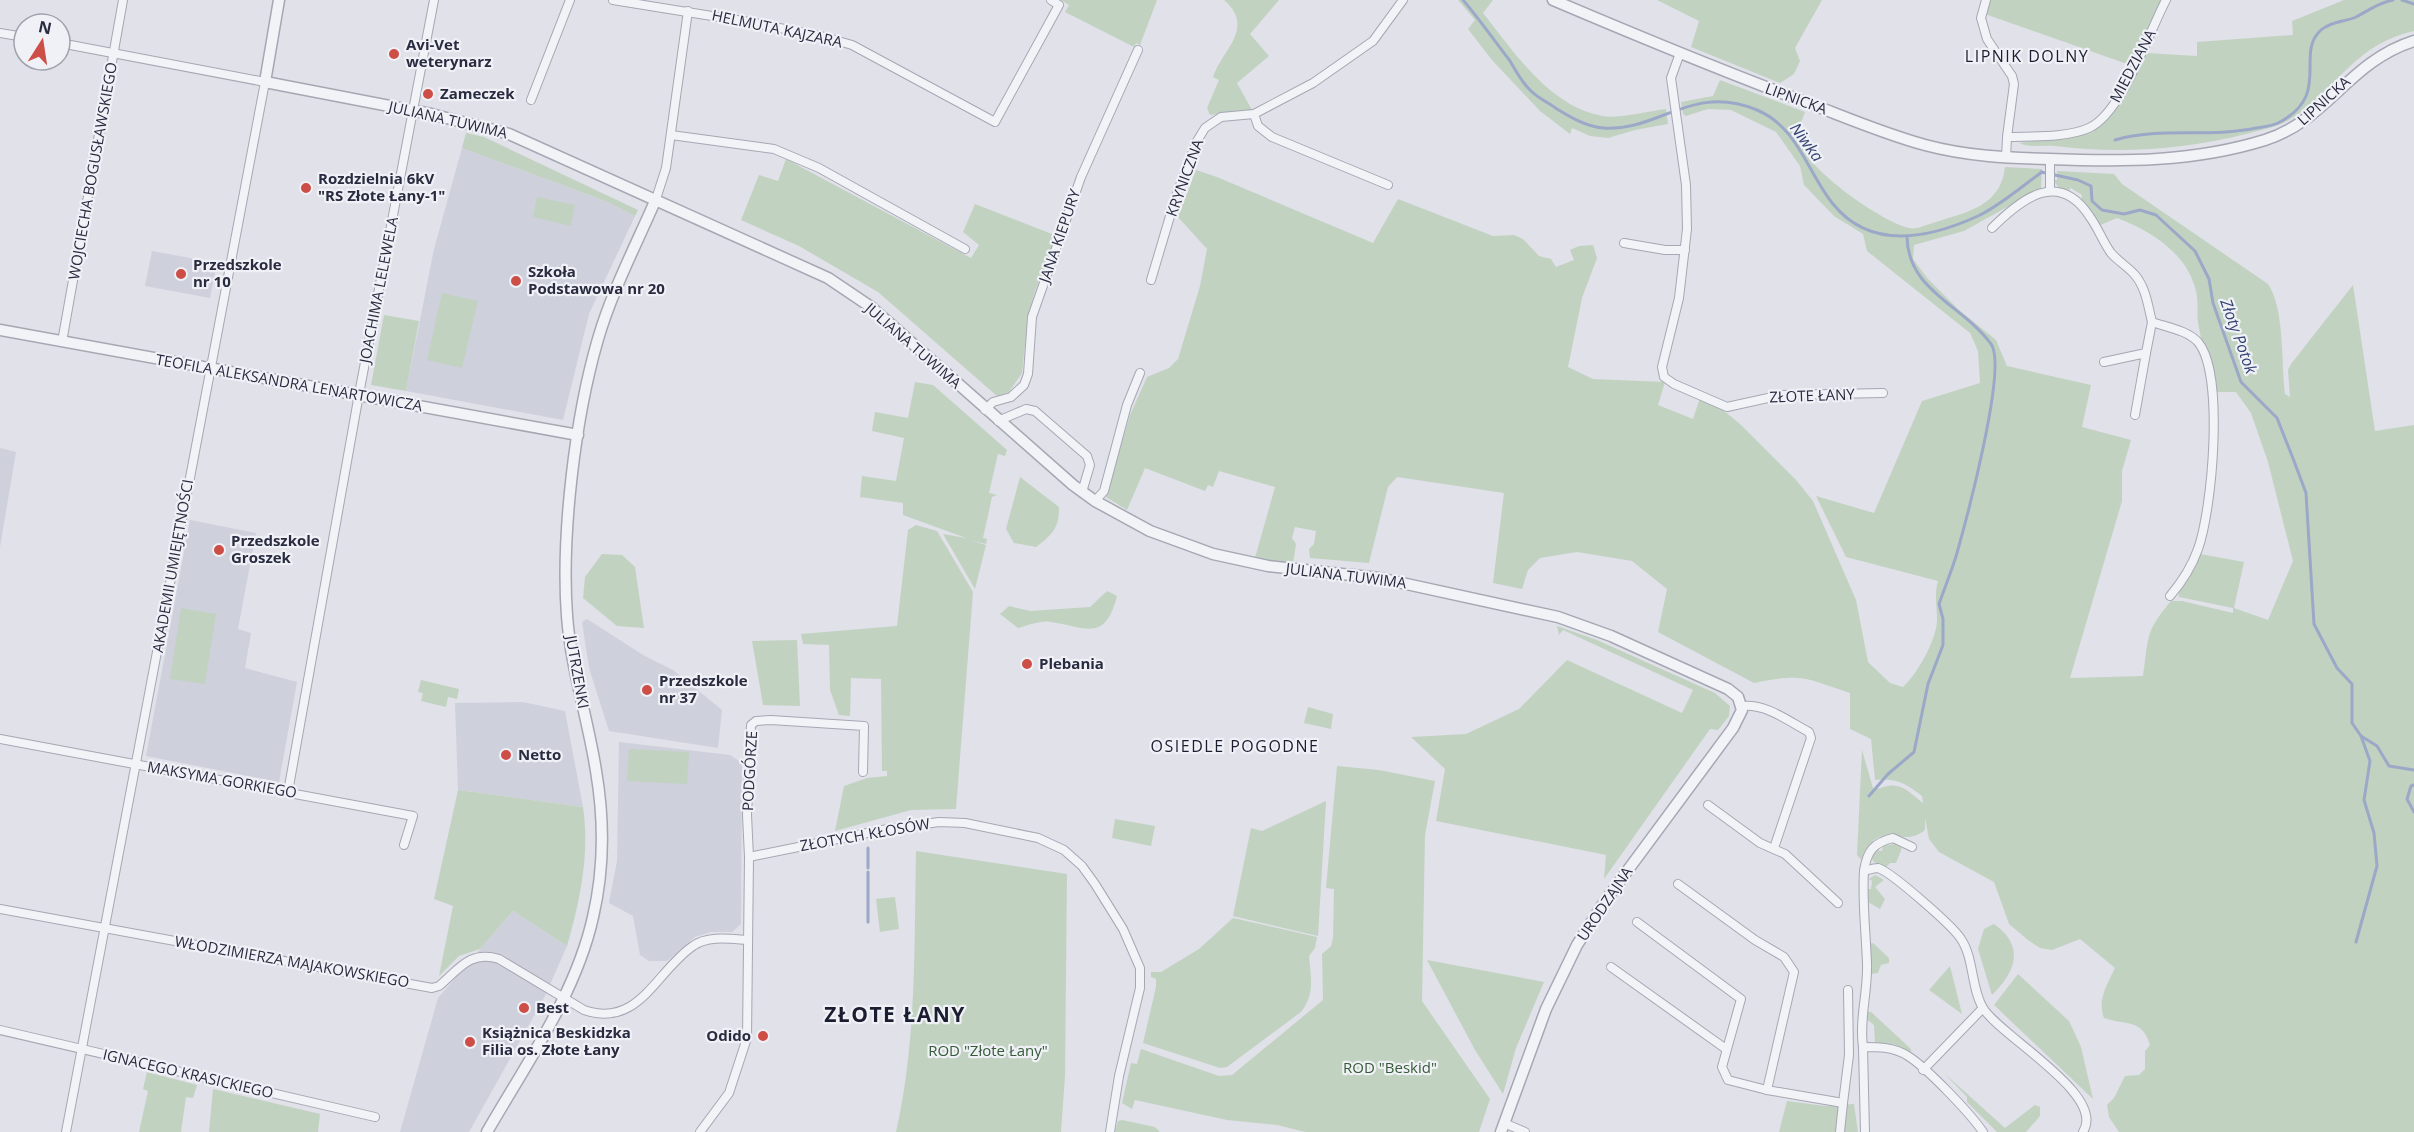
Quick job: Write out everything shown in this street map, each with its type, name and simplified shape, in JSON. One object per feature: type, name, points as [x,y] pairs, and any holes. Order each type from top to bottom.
[{"type":"street","name":"WOJCIECHA BOGUSŁAWSKIEGO","points":[[62,342],[123,0]]},
{"type":"street","name":"AKADEMII UMIEJĘTNOŚCI","points":[[66,1132],[279,0]]},
{"type":"street","name":"JOACHIMA LELEWELA","points":[[288,792],[359,394],[434,0]]},
{"type":"street","points":[[531,100],[570,0]]},
{"type":"street","name":"HELMUTA KAJZARA","points":[[613,0],[688,11],[821,36],[852,45],[995,122],[1059,5],[1051,0]]},
{"type":"street","name":"KRYNICZNA","points":[[1151,280],[1176,196],[1200,134],[1214,119],[1254,114],[1313,83],[1373,41],[1402,0]]},
{"type":"street","name":"LIPNICKA","points":[[1553,0],[1747,81],[1924,145],[2050,164],[2151,161],[2202,155],[2281,134],[2306,120],[2370,62],[2414,41]]},
{"type":"street","points":[[1986,0],[1981,18],[1987,39],[2012,76],[2014,84],[2006,158]]},
{"type":"street","name":"MIEDZIANA","points":[[2007,137],[2082,130],[2099,121],[2126,83],[2166,0]]},
{"type":"street","points":[[656,199],[666,168],[688,11]]},
{"type":"street","name":"JULIANA TUWIMA","points":[[72,45],[413,111],[509,134],[828,279],[871,307],[985,410],[1082,492],[1168,539],[1213,554],[1268,566],[1401,582],[1558,617],[1647,651],[1728,689],[1740,702]]},
{"type":"street","name":"JANA KIEPURY","points":[[985,410],[993,402],[1011,397],[1024,385],[1028,374],[1032,317],[1081,177],[1138,50]]},
{"type":"street","name":"ZŁOTE ŁANY","points":[[1680,53],[1671,78],[1686,185],[1687,229],[1679,298],[1662,368],[1666,380],[1727,407],[1782,395],[1883,393]]},
{"type":"street","points":[[1254,114],[1258,126],[1272,137],[1388,185]]},
{"type":"street","points":[[671,135],[774,149],[819,168],[965,249]]},
{"type":"street","points":[[2049,187],[2050,164]]},
{"type":"street","points":[[1992,228],[2024,202],[2049,187]]},
{"type":"street","points":[[2049,187],[2071,197],[2089,215],[2111,252],[2141,284],[2152,322],[2135,415]]},
{"type":"street","name":"JUTRZENKI","points":[[487,1132],[564,997],[593,918],[601,835],[596,769],[575,671],[567,615],[568,531],[578,435],[598,338],[656,199]]},
{"type":"street","points":[[1624,243],[1665,250],[1685,250]]},
{"type":"street","points":[[2152,322],[2185,333],[2199,344],[2215,407],[2214,441],[2201,540],[2185,576],[2170,596]]},
{"type":"street","name":"TEOFILA ALEKSANDRA LENARTOWICZA","points":[[0,330],[578,435]]},
{"type":"street","points":[[2104,362],[2146,353]]},
{"type":"street","points":[[1095,501],[1104,490],[1127,405],[1140,373]]},
{"type":"street","points":[[998,421],[1026,409],[1035,411],[1087,456],[1090,465],[1082,492]]},
{"type":"street","points":[[1740,702],[1765,708],[1809,732],[1811,738],[1774,848]]},
{"type":"street","name":"URODZAJNA","points":[[1502,1128],[1546,1009],[1577,945],[1612,891],[1733,728],[1740,702]]},
{"type":"street","name":"PODGÓRZE","points":[[700,1132],[729,1093],[747,1038],[749,857],[747,815],[751,725],[756,721],[864,726],[863,772]]},
{"type":"street","name":"MAKSYMA GORKIEGO","points":[[0,739],[413,816],[404,845]]},
{"type":"street","points":[[1708,805],[1760,843],[1785,854],[1838,903]]},
{"type":"street","name":"ZŁOTYCH KŁOSÓW","points":[[749,857],[871,832],[939,822],[965,823],[1038,838],[1064,850],[1082,866],[1110,908],[1134,949],[1140,968],[1140,988],[1119,1076],[1110,1132]]},
{"type":"street","points":[[1865,1132],[1863,1047],[1860,1027],[1867,966],[1864,871],[1866,855],[1877,842],[1893,838],[1912,847]]},
{"type":"street","points":[[1864,871],[1877,868],[1893,876],[1962,939],[1983,1008],[2000,1028],[2055,1071],[2085,1108],[2087,1125],[2083,1132]]},
{"type":"street","points":[[1678,884],[1755,940],[1784,957],[1794,972],[1767,1090]]},
{"type":"street","name":"WŁODZIMIERZA MAJAKOWSKIEGO","points":[[0,909],[432,988],[439,986],[469,959],[490,956],[500,959],[564,997]]},
{"type":"street","points":[[1637,922],[1741,999],[1722,1067],[1728,1080],[1767,1090],[1843,1103]]},
{"type":"street","points":[[564,997],[584,1010],[597,1014],[610,1014],[639,1001],[693,945],[725,938],[748,940]]},
{"type":"street","points":[[1611,967],[1726,1050]]},
{"type":"street","points":[[1840,1132],[1849,1054],[1848,990]]},
{"type":"street","points":[[1923,1070],[1983,1008]]},
{"type":"street","name":"IGNACEGO KRASICKIEGO","points":[[0,1030],[375,1117]]},
{"type":"street","points":[[1863,1047],[1896,1050],[1909,1056],[1969,1114],[1983,1132]]},
{"type":"street","points":[[1502,1128],[1525,1132]]},
{"type":"shaded area","name":"Szkoła Podstawowa nr 20","points":[[462,148],[608,202],[635,216],[589,314],[563,420],[406,391],[434,249]]},
{"type":"shaded area","name":"Przedszkole nr 10","points":[[152,251],[217,263],[210,298],[145,286]]},
{"type":"shaded area","points":[[0,448],[16,452],[0,547]]},
{"type":"shaded area","points":[[190,520],[256,533],[238,629],[251,633],[245,668],[297,682],[279,782],[146,756]]},
{"type":"shaded area","name":"Przedszkole nr 37","points":[[587,619],[643,655],[673,670],[722,710],[718,748],[609,731],[589,668],[582,622]]},
{"type":"shaded area","points":[[523,702],[565,711],[583,807],[458,790],[455,703]]},
{"type":"shaded area","points":[[619,742],[730,755],[742,763],[741,924],[732,932],[711,932],[695,937],[667,961],[649,961],[640,955],[633,916],[609,903],[617,861]]},
{"type":"shaded area","points":[[513,911],[567,946],[544,998],[469,1132],[400,1132],[438,998]]},
{"type":"green space","points":[[1061,0],[1157,0],[1140,45],[1136,43],[1134,47],[1065,12],[1069,5]]},
{"type":"green space","points":[[1224,0],[1279,0],[1250,34],[1269,56],[1237,83],[1252,110],[1210,115],[1207,108],[1219,80],[1213,77],[1237,30],[1237,20],[1233,10]]},
{"type":"green space","points":[[1458,0],[1493,0],[1483,13],[1520,60],[1549,89],[1565,101],[1583,110],[1608,117],[1666,109],[1668,124],[1608,138],[1590,136],[1572,128],[1570,134],[1540,111],[1492,60],[1468,29],[1475,20]]},
{"type":"green space","points":[[1657,0],[1822,0],[1795,48],[1800,61],[1794,74],[1780,83],[1691,47],[1699,21]]},
{"type":"green space","points":[[1990,0],[2162,0],[2130,65],[1985,14]]},
{"type":"green space","points":[[2344,0],[2414,0],[2414,31],[2375,47],[2346,70],[2306,108],[2284,123],[2198,144],[2150,149],[2103,150],[2032,146],[2019,143],[2093,132],[2122,100],[2146,53],[2197,56],[2197,42],[2293,35],[2292,21]]},
{"type":"green space","points":[[1720,80],[1805,112],[1799,139],[1806,154],[1817,167],[1865,206],[1909,228],[1959,215],[1981,205],[1997,191],[2005,167],[2042,169],[2041,188],[1964,231],[1914,245],[1913,259],[1928,279],[1959,310],[1996,340],[2007,366],[2091,385],[2082,427],[2131,440],[2122,471],[2122,501],[2070,678],[2143,676],[2149,636],[2156,621],[2171,601],[2182,601],[2233,613],[2233,608],[2179,597],[2178,590],[2200,554],[2244,562],[2234,608],[2268,620],[2293,561],[2268,462],[2251,413],[2236,392],[2215,392],[2198,323],[2196,291],[2185,265],[2166,245],[2130,223],[2117,218],[2098,226],[2081,202],[2082,195],[2071,188],[2068,191],[2059,188],[2053,180],[2057,180],[2057,171],[2114,174],[2122,184],[2268,284],[2280,322],[2285,394],[2290,397],[2288,370],[2291,364],[2353,285],[2375,431],[2414,425],[2414,1132],[2119,1132],[2109,1117],[2107,1105],[2114,1098],[2125,1076],[2139,1075],[2145,1069],[2145,1051],[2150,1045],[2143,1031],[2133,1024],[2104,1018],[2102,999],[2115,968],[2080,939],[2052,950],[2040,948],[2028,940],[2009,924],[1994,882],[1939,852],[1929,839],[1925,818],[1925,830],[1907,837],[1883,836],[1876,839],[1868,846],[1861,860],[1857,855],[1862,750],[1873,788],[1898,786],[1923,803],[1922,796],[1905,785],[1889,780],[1875,780],[1871,739],[1850,729],[1850,693],[1794,678],[1754,683],[1658,632],[1667,589],[1632,561],[1577,552],[1540,558],[1528,570],[1522,589],[1493,583],[1504,493],[1397,477],[1388,487],[1369,563],[1310,558],[1309,549],[1314,544],[1316,531],[1295,527],[1292,538],[1296,544],[1293,564],[1255,558],[1275,487],[1219,471],[1213,487],[1208,485],[1205,491],[1145,468],[1127,510],[1106,497],[1130,415],[1147,377],[1169,368],[1178,359],[1200,286],[1207,249],[1178,217],[1196,170],[1373,243],[1398,199],[1493,236],[1514,235],[1523,239],[1539,256],[1551,259],[1556,267],[1574,260],[1570,250],[1579,246],[1593,245],[1597,258],[1582,298],[1568,367],[1593,379],[1665,382],[1658,405],[1693,419],[1700,398],[1724,411],[1740,424],[1796,480],[1813,501],[1856,600],[1868,662],[1890,683],[1903,687],[1920,665],[1934,636],[1938,581],[1846,557],[1816,496],[1874,513],[1922,401],[1980,383],[1978,351],[1970,333],[1867,251],[1863,234],[1834,216],[1804,185],[1800,166],[1776,132],[1731,110],[1708,109],[1686,116],[1683,114],[1681,102],[1713,96]]},
{"type":"green space","points":[[466,133],[484,137],[638,210],[635,216],[608,202],[462,148]]},
{"type":"green space","points":[[786,159],[971,258],[979,245],[963,232],[975,204],[1057,236],[1035,291],[1028,316],[1022,373],[1009,392],[997,396],[878,292],[799,246],[741,220],[759,175],[778,181]]},
{"type":"green space","points":[[537,197],[575,205],[571,226],[533,217]]},
{"type":"green space","points":[[442,293],[478,301],[462,368],[427,360]]},
{"type":"green space","points":[[384,315],[419,321],[406,391],[371,385]]},
{"type":"green space","points":[[915,382],[933,385],[1007,450],[1005,456],[998,454],[989,493],[997,495],[992,497],[983,538],[987,539],[986,544],[970,540],[986,545],[975,589],[943,534],[966,538],[903,515],[903,503],[860,497],[862,476],[896,481],[904,438],[872,431],[875,412],[908,418]]},
{"type":"green space","points":[[1020,477],[1059,507],[1054,530],[1036,547],[1014,543],[1006,529]]},
{"type":"green space","points":[[916,525],[937,531],[973,592],[956,809],[911,810],[835,831],[844,786],[867,778],[887,776],[887,771],[882,771],[881,679],[851,678],[850,716],[839,715],[830,690],[829,645],[803,644],[801,634],[897,626],[908,530]]},
{"type":"green space","points":[[602,554],[622,555],[635,567],[644,628],[617,626],[583,598],[585,577]]},
{"type":"green space","points":[[1107,591],[1117,596],[1112,611],[1107,621],[1093,628],[1039,622],[1018,628],[1000,614],[1009,606],[1030,611],[1090,607]]},
{"type":"green space","points":[[181,608],[216,614],[205,684],[170,679]]},
{"type":"green space","points":[[1557,626],[1597,640],[1715,693],[1730,706],[1729,716],[1718,730],[1710,729],[1604,879],[1606,855],[1436,821],[1445,769],[1411,737],[1466,734],[1519,709],[1567,660],[1682,713],[1693,690],[1563,630],[1559,635]]},
{"type":"green space","points":[[797,640],[800,706],[763,705],[752,641]]},
{"type":"green space","points":[[421,680],[459,689],[457,699],[448,697],[446,707],[421,701],[423,693],[418,692]]},
{"type":"green space","points":[[1308,707],[1333,714],[1331,729],[1304,723]]},
{"type":"green space","points":[[629,749],[689,752],[687,784],[627,781]]},
{"type":"green space","name":"ROD \"Beskid\"","points":[[1337,766],[1379,770],[1435,781],[1425,835],[1422,1001],[1490,1099],[1479,1132],[1305,1132],[1277,1125],[1227,1120],[1135,1100],[1132,1109],[1122,1103],[1131,1063],[1137,1064],[1141,1049],[1219,1076],[1232,1075],[1323,1000],[1322,954],[1331,946],[1333,938],[1334,889],[1326,888]]},
{"type":"green space","points":[[458,790],[583,807],[584,860],[576,912],[567,946],[513,911],[480,949],[459,956],[439,976],[453,906],[434,899]]},
{"type":"green space","points":[[1326,801],[1318,936],[1233,916],[1251,828],[1262,831]]},
{"type":"green space","points":[[1115,819],[1155,826],[1151,846],[1112,838]]},
{"type":"green space","points":[[1894,844],[1902,848],[1896,863],[1890,863],[1885,868],[1874,862],[1872,859],[1875,850],[1882,851],[1883,846]]},
{"type":"green space","name":"ROD \"Złote Łany\"","points":[[916,851],[1067,874],[1065,1076],[1061,1132],[896,1132],[908,1062],[911,1027]]},
{"type":"green space","points":[[1875,875],[1884,880],[1875,887],[1885,899],[1880,909],[1868,902],[1868,889],[1871,889],[1872,881],[1869,879]]},
{"type":"green space","points":[[895,897],[899,929],[880,932],[876,899]]},
{"type":"green space","points":[[1233,918],[1317,937],[1315,948],[1309,956],[1310,992],[1301,1012],[1227,1067],[1220,1068],[1143,1043],[1156,987],[1156,979],[1151,977],[1151,972],[1161,972],[1199,949]]},
{"type":"green space","points":[[1994,924],[2010,942],[2014,960],[2007,977],[1992,995],[1978,949],[1984,929]]},
{"type":"green space","points":[[1873,943],[1889,958],[1889,963],[1881,965],[1878,973],[1871,974],[1869,944]]},
{"type":"green space","points":[[1427,960],[1544,982],[1516,1048],[1503,1094],[1475,1050]]},
{"type":"green space","points":[[1950,966],[1962,1014],[1929,990]]},
{"type":"green space","points":[[2018,974],[2069,1021],[2081,1047],[2093,1099],[1994,1005]]},
{"type":"green space","points":[[1865,1011],[1871,1012],[1911,1049],[1911,1055],[1894,1044],[1875,1043],[1874,1025],[1865,1018]]},
{"type":"green space","points":[[147,1072],[197,1085],[193,1098],[186,1097],[181,1132],[139,1132],[148,1091],[143,1089]]},
{"type":"green space","points":[[1944,1073],[2005,1128],[2035,1105],[2040,1107],[2040,1116],[2026,1132],[1997,1132],[1967,1102],[1967,1097]]},
{"type":"green space","points":[[213,1089],[320,1114],[318,1132],[209,1132]]},
{"type":"green space","points":[[1787,1101],[1825,1106],[1854,1104],[1858,1132],[1779,1132]]},
{"type":"green space","points":[[1118,1121],[1155,1127],[1160,1132],[1115,1132]]},
{"type":"waterway","name":"Niwka","points":[[1463,0],[1528,88],[1567,115],[1585,124],[1603,128],[1623,127],[1676,110],[1713,102],[1734,103],[1757,110],[1783,127],[1801,151],[1833,204],[1848,219],[1865,229],[1902,236],[1921,234],[1960,224],[1995,206],[2042,172]]},
{"type":"waterway","name":"Niwka","points":[[2115,140],[2149,134],[2238,131],[2278,123],[2295,112],[2304,100],[2309,88],[2311,51],[2314,40],[2321,30],[2393,0]]},
{"type":"waterway","name":"Niwka","points":[[2402,0],[2414,4]]},
{"type":"waterway","name":"Złoty Potok","points":[[2041,172],[2078,180],[2091,186],[2092,201],[2102,210],[2124,214],[2140,210],[2156,215],[2195,251],[2209,279],[2213,303],[2241,382],[2277,418],[2306,493],[2314,624],[2337,668],[2352,684],[2352,723],[2361,736],[2377,746],[2389,766],[2414,770]]},
{"type":"waterway","points":[[1869,796],[1888,774],[1914,752],[1928,684],[1943,645],[1943,619],[1939,604],[1955,559],[1968,510],[1984,445],[1994,381],[1995,358],[1991,344],[1979,330],[1927,284],[1917,271],[1910,256],[1907,237]]},
{"type":"waterway","points":[[2356,942],[2377,866],[2374,833],[2364,800],[2370,761],[2361,736]]},
{"type":"waterway","name":"Złoty Potok","points":[[2414,785],[2411,786],[2407,799],[2414,812]]},
{"type":"waterway","points":[[868,848],[868,868]]},
{"type":"waterway","points":[[868,872],[868,922]]},
{"type":"place","name":"Avi-Vet weterynarz","points":[[394,54]]},
{"type":"place","name":"Zameczek","points":[[428,94]]},
{"type":"place","name":"Rozdzielnia 6kV \"RS Złote Łany-1\"","points":[[306,188]]},
{"type":"place","name":"Przedszkole nr 10","points":[[181,274]]},
{"type":"place","name":"Szkoła Podstawowa nr 20","points":[[516,281]]},
{"type":"place","name":"Przedszkole Groszek","points":[[219,550]]},
{"type":"place","name":"Plebania","points":[[1027,664]]},
{"type":"place","name":"Przedszkole nr 37","points":[[647,690]]},
{"type":"place","name":"Netto","points":[[506,755]]},
{"type":"place","name":"Best","points":[[524,1008]]},
{"type":"place","name":"Odido","points":[[763,1036]]},
{"type":"place","name":"Książnica Beskidzka Filia os. Złote Łany","points":[[470,1042]]},
{"type":"district","name":"LIPNIK DOLNY","points":[[2027,56]]},
{"type":"district","name":"OSIEDLE POGODNE","points":[[1235,746]]},
{"type":"district","name":"ZŁOTE ŁANY","points":[[895,1015]]}]
